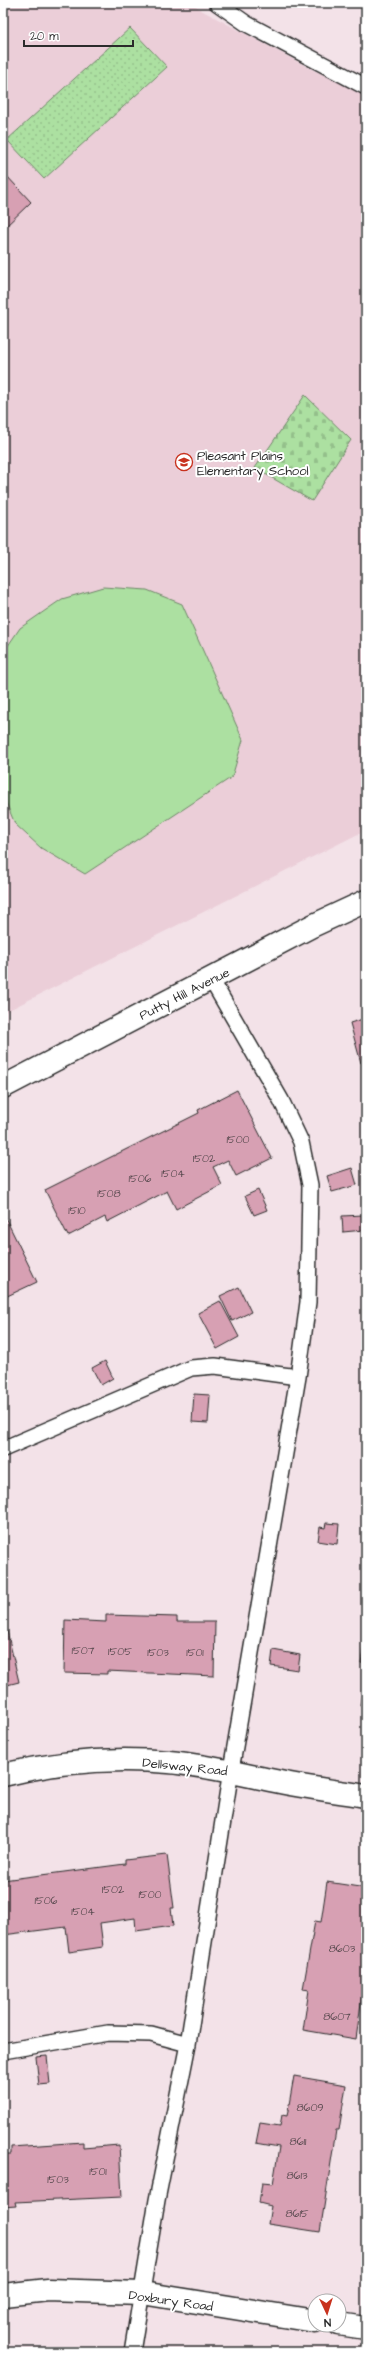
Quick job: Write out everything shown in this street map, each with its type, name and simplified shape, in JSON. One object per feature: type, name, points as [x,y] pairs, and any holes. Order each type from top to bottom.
[{"type":"street","name":"Putty Hill Avenue","points":[[3,1087],[312,926],[366,901]]},
{"type":"street","name":"Dellsway Road","points":[[3,1775],[58,1765],[113,1760],[168,1762],[231,1770],[271,1780],[366,1796]]},
{"type":"street","name":"Doxbury Road","points":[[3,2295],[48,2290],[142,2293],[307,2320]]},
{"type":"street","points":[[347,2325],[366,2328]]},
{"type":"lane","points":[[217,3],[247,24],[366,87]]},
{"type":"lane","points":[[132,2352],[157,2200],[188,2044],[231,1770],[298,1377],[308,1302],[311,1245],[310,1186],[302,1142],[281,1100],[211,979]]},
{"type":"lane","points":[[3,1449],[191,1368],[215,1366],[298,1377]]},
{"type":"lane","points":[[3,2051],[108,2033],[151,2034],[188,2044]]},
{"type":"shaded area","name":"Pleasant Plains Elementary School","points":[[3,3],[192,3],[201,10],[311,69],[366,95],[366,830],[3,1013]]},
{"type":"green space","points":[[130,28],[167,67],[44,179],[7,140]]},
{"type":"green space","points":[[305,395],[351,440],[312,501],[255,468]]},
{"type":"green space","points":[[103,587],[147,590],[182,604],[243,740],[232,777],[85,874],[41,848],[15,824],[3,795],[3,653],[20,628],[62,599]]},
{"type":"building","points":[[5,174],[31,202],[3,229],[3,176]]},
{"type":"building","points":[[366,1018],[366,1062],[361,1063],[350,1023]]},
{"type":"building","points":[[237,1090],[272,1158],[236,1176],[228,1160],[213,1167],[222,1185],[176,1209],[167,1191],[107,1222],[105,1217],[68,1236],[45,1190],[199,1113],[198,1110]]},
{"type":"building","points":[[352,1168],[357,1185],[332,1192],[327,1176]]},
{"type":"building","points":[[258,1190],[267,1210],[254,1215],[245,1196]]},
{"type":"building","points":[[363,1215],[364,1230],[343,1232],[342,1216]]},
{"type":"building","points":[[6,1219],[37,1282],[3,1298],[3,1221]]},
{"type":"building","points":[[239,1287],[251,1312],[232,1321],[220,1296]]},
{"type":"building","points":[[220,1301],[239,1337],[217,1349],[198,1313]]},
{"type":"building","points":[[105,1361],[113,1378],[101,1385],[92,1368]]},
{"type":"building","points":[[194,1394],[210,1395],[208,1423],[192,1422]]},
{"type":"building","points":[[326,1523],[339,1524],[337,1544],[318,1541],[320,1527],[325,1528]]},
{"type":"building","points":[[366,1537],[366,1560],[362,1559]]},
{"type":"building","points":[[106,1615],[177,1617],[177,1622],[215,1622],[214,1676],[107,1671],[107,1674],[64,1673],[65,1620],[106,1622]]},
{"type":"building","points":[[7,1631],[19,1682],[3,1686],[3,1632]]},
{"type":"building","points":[[366,1633],[366,1664],[361,1663]]},
{"type":"building","points":[[273,1650],[300,1655],[298,1670],[271,1666]]},
{"type":"building","points":[[366,1665],[366,1706],[360,1705]]},
{"type":"building","points":[[167,1855],[174,1908],[171,1908],[173,1926],[136,1931],[135,1918],[100,1923],[103,1947],[69,1952],[66,1927],[3,1935],[3,1880],[125,1864],[125,1860]]},
{"type":"building","points":[[327,1882],[366,1888],[366,1967],[356,2039],[303,2030],[309,1990],[303,1989],[315,1921],[321,1922]]},
{"type":"building","points":[[47,2056],[50,2084],[39,2085],[36,2057]]},
{"type":"building","points":[[294,2076],[346,2085],[339,2130],[336,2130],[320,2232],[268,2224],[271,2206],[259,2203],[262,2183],[273,2184],[279,2147],[256,2143],[260,2123],[280,2126],[282,2115],[287,2116]]},
{"type":"building","points":[[83,2142],[83,2148],[119,2145],[122,2197],[15,2202],[16,2206],[3,2207],[3,2154],[11,2154],[11,2147]]},
{"type":"place","name":"Pleasant Plains Elementary School","points":[[184,462]]}]
